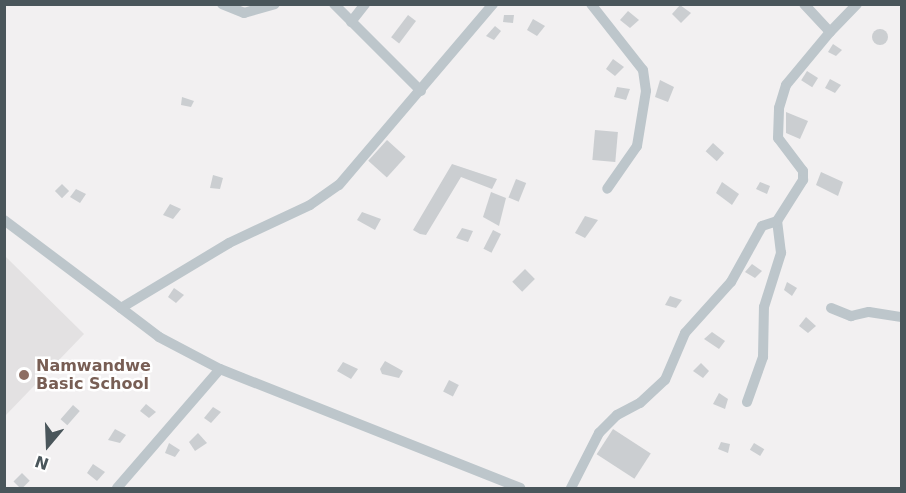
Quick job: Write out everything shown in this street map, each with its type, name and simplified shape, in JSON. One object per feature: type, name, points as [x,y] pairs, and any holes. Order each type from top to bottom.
[{"type":"street","points":[[222,4],[244,13],[275,4]]},
{"type":"street","points":[[334,4],[421,91]]},
{"type":"street","points":[[351,22],[365,4]]},
{"type":"street","points":[[120,308],[229,243],[310,205],[339,185],[493,4]]},
{"type":"street","points":[[591,4],[643,70],[646,91],[638,146],[607,189]]},
{"type":"street","points":[[804,4],[830,32]]},
{"type":"street","points":[[747,402],[763,357],[764,307],[781,253],[777,222],[803,180],[803,171],[778,138],[778,108],[786,85],[830,32],[857,4]]},
{"type":"street","points":[[4,220],[159,338],[220,369],[518,488]]},
{"type":"street","points":[[571,489],[599,434],[616,415],[640,403],[665,380],[685,333],[731,282],[762,226],[777,222]]},
{"type":"street","points":[[831,308],[851,316],[869,312],[902,317]]},
{"type":"street","points":[[117,489],[220,369]]},
{"type":"shaded area","name":"Namwandwe Basic School","points":[[5,256],[84,334],[4,416]]},
{"type":"building","points":[[680,5],[691,13],[681,23],[672,14]]},
{"type":"building","points":[[628,11],[639,20],[630,28],[620,20]]},
{"type":"building","points":[[408,15],[416,21],[399,43],[391,37]]},
{"type":"building","points":[[504,15],[514,15],[513,23],[503,22]]},
{"type":"building","points":[[533,19],[545,26],[537,36],[527,30]]},
{"type":"building","points":[[495,26],[501,31],[494,40],[486,36]]},
{"type":"building","points":[[877,29],[883,29],[888,37],[886,43],[877,45],[872,40],[872,34]]},
{"type":"building","points":[[833,44],[842,50],[836,56],[828,52]]},
{"type":"building","points":[[613,59],[624,67],[615,76],[606,69]]},
{"type":"building","points":[[807,71],[818,78],[812,87],[801,80]]},
{"type":"building","points":[[830,79],[841,85],[835,93],[825,88]]},
{"type":"building","points":[[660,80],[674,87],[668,102],[655,97]]},
{"type":"building","points":[[617,87],[630,89],[626,100],[614,97]]},
{"type":"building","points":[[182,97],[194,101],[191,107],[181,105]]},
{"type":"building","points":[[786,112],[808,121],[800,139],[786,133]]},
{"type":"building","points":[[595,130],[618,132],[615,162],[592,160]]},
{"type":"building","points":[[387,140],[406,157],[387,178],[368,161]]},
{"type":"building","points":[[713,143],[724,153],[717,161],[706,151]]},
{"type":"building","points":[[452,164],[497,179],[492,189],[461,177],[426,235],[420,234],[413,230]]},
{"type":"building","points":[[821,172],[843,182],[838,196],[816,185]]},
{"type":"building","points":[[213,175],[223,178],[220,189],[210,188]]},
{"type":"building","points":[[516,179],[526,183],[519,202],[509,198]]},
{"type":"building","points":[[722,182],[739,194],[732,205],[716,193]]},
{"type":"building","points":[[760,182],[770,186],[767,194],[756,189]]},
{"type":"building","points":[[62,184],[69,191],[62,198],[55,191]]},
{"type":"building","points":[[76,189],[86,194],[80,203],[70,197]]},
{"type":"building","points":[[491,192],[506,198],[499,226],[483,217]]},
{"type":"building","points":[[170,204],[181,209],[173,219],[163,215]]},
{"type":"building","points":[[362,212],[381,219],[375,230],[357,220]]},
{"type":"building","points":[[585,216],[598,220],[585,238],[575,233]]},
{"type":"building","points":[[462,228],[473,231],[468,242],[456,238]]},
{"type":"building","points":[[493,230],[501,234],[491,253],[483,249]]},
{"type":"building","points":[[752,264],[762,271],[755,278],[745,272]]},
{"type":"building","points":[[525,269],[535,279],[522,292],[512,282]]},
{"type":"building","points":[[787,282],[797,288],[792,296],[784,290]]},
{"type":"building","points":[[174,288],[184,295],[176,303],[168,297]]},
{"type":"building","points":[[670,296],[682,300],[676,308],[665,305]]},
{"type":"building","points":[[806,317],[816,326],[808,333],[799,326]]},
{"type":"building","points":[[712,332],[725,341],[719,349],[704,339]]},
{"type":"building","points":[[385,361],[403,371],[399,378],[382,374],[380,369]]},
{"type":"building","points":[[343,362],[358,369],[351,379],[337,371]]},
{"type":"building","points":[[701,363],[709,371],[703,378],[693,371]]},
{"type":"building","points":[[449,380],[459,385],[453,397],[443,392]]},
{"type":"building","points":[[719,393],[728,399],[725,409],[713,404]]},
{"type":"building","points":[[146,404],[156,412],[149,418],[140,411]]},
{"type":"building","points":[[73,405],[80,411],[67,425],[61,419]]},
{"type":"building","points":[[213,407],[221,412],[211,423],[204,418]]},
{"type":"building","points":[[115,429],[126,435],[120,443],[108,440]]},
{"type":"building","points":[[613,429],[651,454],[634,479],[597,454]]},
{"type":"building","points":[[198,433],[207,443],[195,451],[189,442]]},
{"type":"building","points":[[721,442],[730,444],[728,453],[718,449]]},
{"type":"building","points":[[169,443],[180,450],[175,457],[165,453]]},
{"type":"building","points":[[754,443],[764,449],[760,456],[750,450]]},
{"type":"building","points":[[93,464],[105,472],[97,481],[87,473]]},
{"type":"building","points":[[22,473],[30,481],[23,488],[14,481]]},
{"type":"place","name":"Namwandwe Basic School","points":[[24,375]]}]
